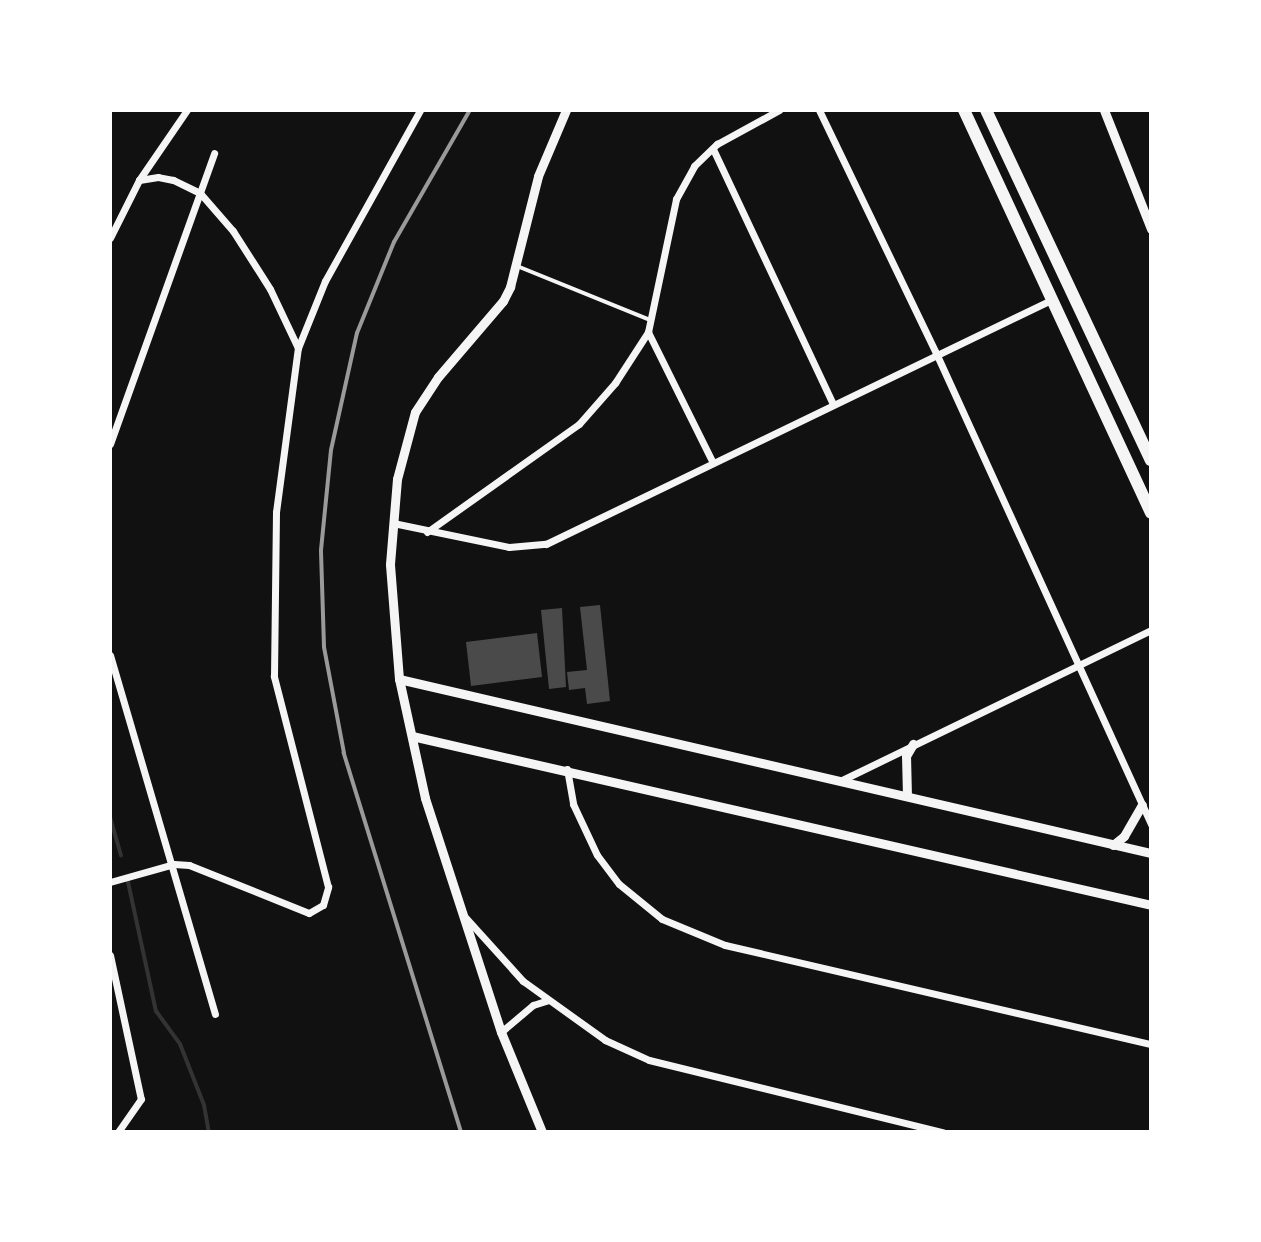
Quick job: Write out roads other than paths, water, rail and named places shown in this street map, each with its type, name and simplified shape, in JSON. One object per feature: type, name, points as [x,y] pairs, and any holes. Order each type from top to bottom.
[{"type":"main road","points":[[964,110],[1151,513]]},
{"type":"main road","points":[[986,110],[1145,435],[1151,460]]},
{"type":"street","points":[[110,238],[139,180],[187,110]]},
{"type":"street","points":[[110,882],[174,864],[189,865],[303,913],[316,910],[326,899],[328,887],[274,676],[276,512],[298,348],[325,281],[420,110]]},
{"type":"street","points":[[542,1132],[501,1032],[425,798],[399,679],[391,578],[397,479],[415,412],[448,364],[503,301],[517,266],[538,176],[566,110]]},
{"type":"street","points":[[427,532],[579,424],[615,383],[648,332],[676,199],[694,166],[713,149],[779,110]]},
{"type":"street","points":[[819,110],[936,353],[1076,666],[1151,824]]},
{"type":"street","points":[[1104,110],[1151,229]]},
{"type":"street","points":[[713,149],[833,404]]},
{"type":"street","points":[[110,444],[214,153]]},
{"type":"street","points":[[139,180],[158,177],[173,180],[200,193],[233,231],[270,289],[298,348]]},
{"type":"street","points":[[393,523],[509,547],[546,544],[1053,299]]},
{"type":"street","points":[[648,332],[713,463]]},
{"type":"street","points":[[840,781],[1151,630]]},
{"type":"street","points":[[110,655],[174,864],[215,1014]]},
{"type":"street","points":[[399,679],[1151,853]]},
{"type":"street","points":[[412,736],[1151,905]]},
{"type":"street","points":[[907,796],[906,756],[913,744]]},
{"type":"street","points":[[567,769],[573,804],[597,855],[619,884],[662,919],[725,945],[1151,1044]]},
{"type":"street","points":[[1113,845],[1124,836],[1142,805]]},
{"type":"street","points":[[461,913],[523,981],[605,1040],[649,1060],[943,1132]]},
{"type":"street","points":[[110,955],[141,1099],[118,1132]]},
{"type":"street","points":[[501,1032],[533,1005],[548,1000]]},
{"type":"street","points":[[903,1123],[910,1132]]},
{"type":"lane","points":[[517,266],[650,320]]},
{"type":"waterway","points":[[110,817],[121,855]]},
{"type":"waterway","points":[[128,882],[156,1011],[180,1044],[204,1105],[209,1132]]},
{"type":"railway","points":[[461,1132],[344,753],[324,647],[321,550],[331,450],[357,333],[394,242],[470,110]]}]
